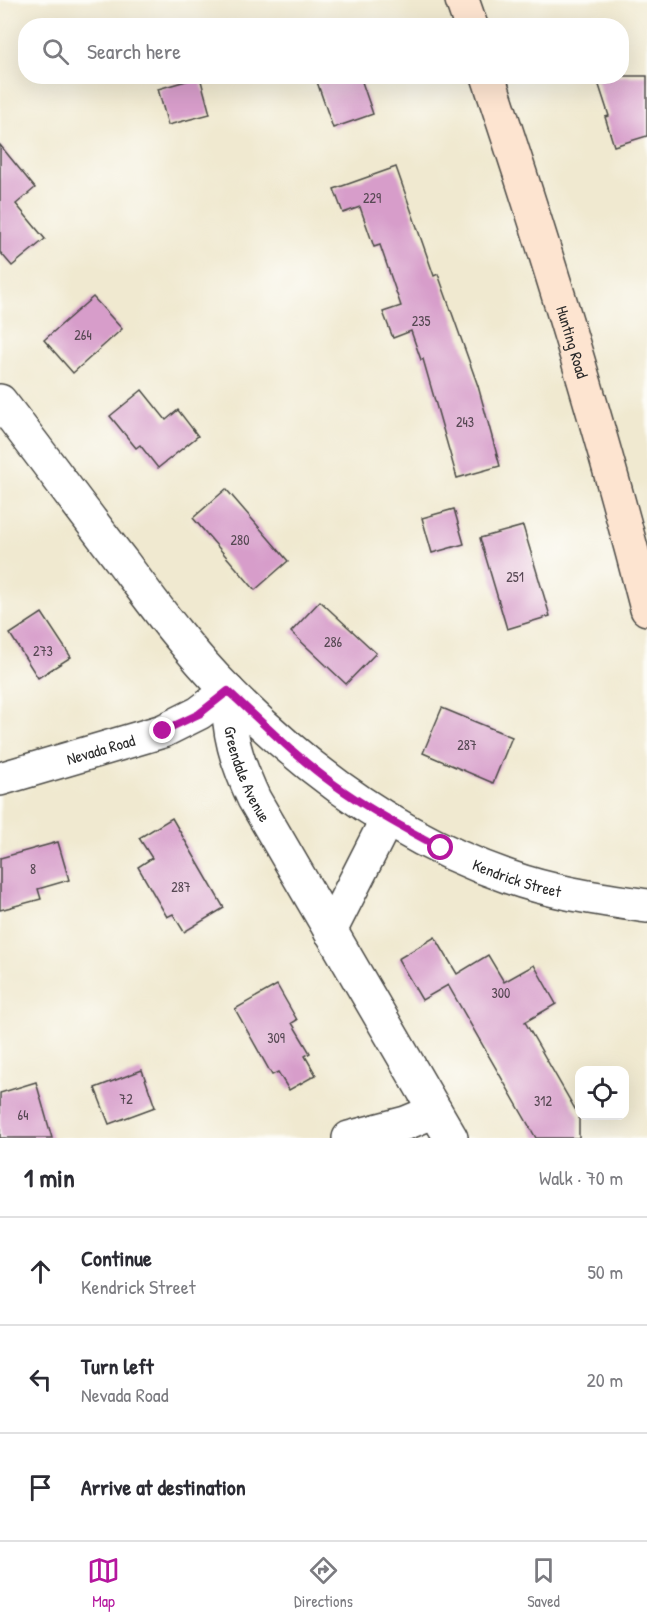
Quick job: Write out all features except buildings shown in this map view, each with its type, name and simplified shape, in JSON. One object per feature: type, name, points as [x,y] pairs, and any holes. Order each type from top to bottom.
[{"type":"main road","points":[[462,0],[468,18]]},
{"type":"main road","name":"Hunting Road","points":[[491,84],[597,419],[647,609]]},
{"type":"street","points":[[0,401],[160,612],[228,691]]},
{"type":"street","name":"Nevada Road","points":[[0,779],[163,731],[199,714],[228,691]]},
{"type":"street","name":"Kendrick Street","points":[[228,691],[315,770],[387,819],[464,859],[510,878],[591,898],[647,906]]},
{"type":"street","name":"Greendale Avenue","points":[[228,691],[231,734],[244,779],[443,1124]]},
{"type":"street","points":[[330,931],[387,819]]},
{"type":"street","points":[[349,1138],[406,1123],[443,1124]]},
{"type":"route","points":[[163,731],[199,714],[228,691],[315,770],[336,786],[387,819],[441,848]]}]
